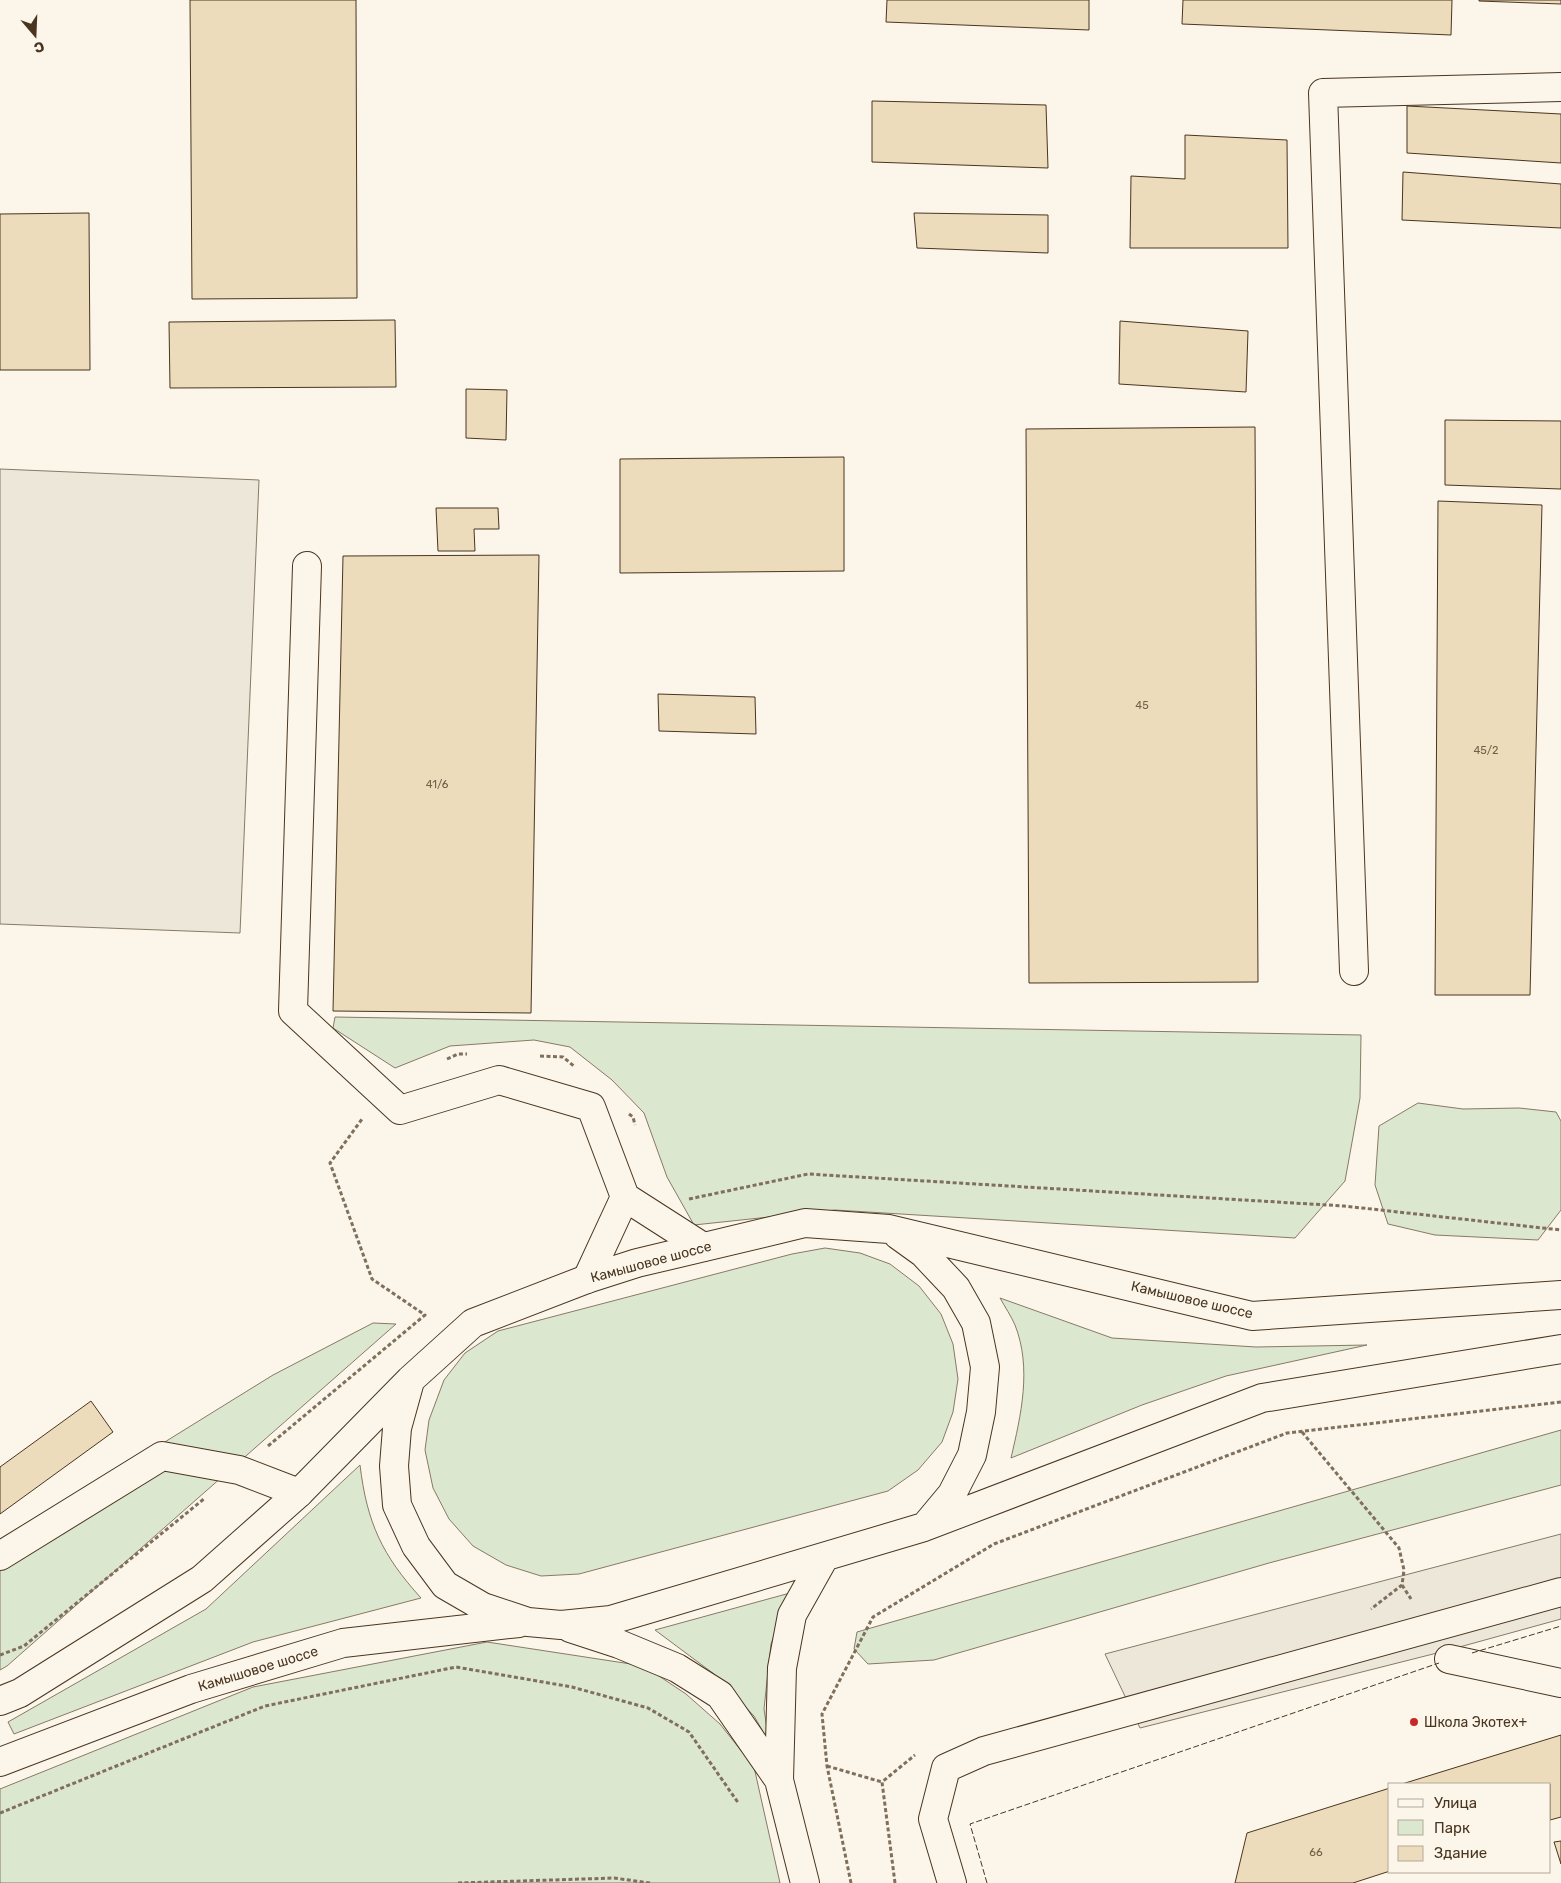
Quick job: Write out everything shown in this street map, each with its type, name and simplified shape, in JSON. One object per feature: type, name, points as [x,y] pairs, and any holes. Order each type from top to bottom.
[{"type":"main road","points":[[1354,971],[1323,93],[1561,87]]},
{"type":"main road","points":[[307,566],[293,1011],[400,1110],[498,1080],[591,1107],[634,1203],[703,1247]]},
{"type":"main road","points":[[587,1279],[634,1203]]},
{"type":"main road","name":"Камышовое шоссе","points":[[0,1701],[20,1693],[202,1579],[299,1493],[410,1380],[473,1323],[587,1279],[636,1263],[805,1223],[889,1229],[1252,1316],[1561,1295]]},
{"type":"main road","points":[[889,1229],[923,1253],[956,1288],[976,1323],[985,1367],[981,1412],[972,1455],[952,1494],[924,1527]]},
{"type":"main road","name":"Камышовое шоссе","points":[[0,1762],[191,1689],[343,1643],[528,1622],[561,1625],[612,1620],[924,1527],[1262,1398],[1561,1349]]},
{"type":"main road","name":"Камышовое шоссе","points":[[410,1380],[397,1428],[394,1466],[398,1505],[416,1546],[445,1585],[483,1607],[528,1622]]},
{"type":"main road","points":[[0,1556],[162,1456],[239,1470],[299,1493]]},
{"type":"main road","points":[[805,1883],[779,1780],[782,1668],[792,1615],[824,1558]]},
{"type":"main road","points":[[952,1883],[933,1819],[946,1768],[984,1751],[1561,1592]]},
{"type":"main road","points":[[561,1625],[619,1644],[677,1668],[720,1695],[779,1780]]},
{"type":"main road","points":[[1449,1660],[1561,1683]]},
{"type":"path","points":[[0,1655],[24,1646],[425,1315],[372,1279],[330,1164],[381,1092]]},
{"type":"path","points":[[634,1203],[808,1174],[1344,1206],[1561,1230]]},
{"type":"path","points":[[851,1883],[826,1766],[822,1714],[873,1617],[994,1544],[1287,1433],[1561,1402]]},
{"type":"path","points":[[1301,1431],[1400,1548],[1404,1570],[1402,1585],[1364,1615]]},
{"type":"path","points":[[0,1813],[265,1706],[456,1666],[572,1687],[648,1708],[689,1732],[739,1804]]},
{"type":"path","points":[[882,1782],[917,1753]]},
{"type":"path","points":[[826,1766],[882,1782]]},
{"type":"path","points":[[882,1782],[895,1883]]},
{"type":"path","points":[[458,1883],[614,1878],[650,1883]]},
{"type":"green space","points":[[335,1017],[1361,1035],[1360,1098],[1345,1181],[1295,1238],[835,1210],[694,1225],[667,1177],[644,1113],[612,1080],[570,1047],[534,1040],[450,1046],[395,1068],[333,1028]]},
{"type":"green space","points":[[1418,1103],[1463,1109],[1519,1108],[1556,1112],[1561,1121],[1561,1210],[1538,1240],[1435,1235],[1388,1224],[1375,1185],[1379,1126]]},
{"type":"green space","points":[[825,1248],[860,1253],[890,1264],[919,1286],[941,1314],[953,1344],[958,1379],[953,1412],[942,1442],[918,1470],[888,1491],[579,1574],[541,1576],[506,1565],[473,1546],[449,1519],[433,1488],[425,1450],[429,1420],[444,1380],[465,1353],[498,1331],[792,1254]]},
{"type":"green space","points":[[1000,1298],[1112,1338],[1256,1347],[1367,1345],[1226,1376],[1142,1405],[1011,1458],[1023,1392],[1023,1358],[1015,1325]]},
{"type":"green space","points":[[373,1323],[396,1324],[7,1666],[0,1670],[0,1544],[273,1375]]},
{"type":"green space","points":[[1561,1430],[1561,1485],[1269,1563],[934,1660],[868,1664],[854,1649],[857,1632]]},
{"type":"green space","points":[[360,1465],[367,1504],[379,1537],[396,1567],[421,1598],[253,1642],[14,1734],[8,1722],[206,1609]]},
{"type":"green space","points":[[790,1593],[771,1644],[764,1709],[769,1742],[754,1716],[714,1674],[655,1630]]},
{"type":"green space","points":[[487,1642],[644,1666],[686,1694],[720,1724],[754,1767],[780,1883],[0,1883],[0,1789],[253,1687]]},
{"type":"shaded area","points":[[0,469],[259,480],[240,933],[0,924]]},
{"type":"shaded area","points":[[1561,1534],[1561,1619],[1445,1651],[1140,1728],[1105,1654]]},
{"type":"building","points":[[190,0],[356,0],[357,298],[192,299]]},
{"type":"building","points":[[887,0],[1089,0],[1089,30],[886,22]]},
{"type":"building","points":[[1183,0],[1452,0],[1451,35],[1182,24]]},
{"type":"building","points":[[1561,0],[1561,4],[1479,1]]},
{"type":"building","points":[[872,101],[1046,105],[1048,168],[872,162]]},
{"type":"building","points":[[1407,106],[1561,114],[1561,163],[1407,153]]},
{"type":"building","points":[[1185,135],[1287,140],[1288,248],[1130,248],[1131,176],[1185,179]]},
{"type":"building","points":[[1403,172],[1561,184],[1561,228],[1402,220]]},
{"type":"building","points":[[89,213],[90,370],[0,370],[0,214]]},
{"type":"building","points":[[914,213],[1048,215],[1048,253],[917,248]]},
{"type":"building","points":[[395,320],[396,387],[170,388],[169,322]]},
{"type":"building","points":[[1120,321],[1248,331],[1246,392],[1119,384]]},
{"type":"building","points":[[466,389],[507,390],[506,440],[466,438]]},
{"type":"building","points":[[1445,420],[1561,421],[1561,489],[1445,485]]},
{"type":"building","points":[[1255,427],[1258,982],[1029,983],[1026,429]]},
{"type":"building","points":[[844,457],[844,571],[620,573],[620,459]]},
{"type":"building","points":[[1438,501],[1542,505],[1530,995],[1435,995]]},
{"type":"building","points":[[436,508],[498,508],[499,529],[474,529],[475,551],[438,551]]},
{"type":"building","points":[[539,555],[531,1013],[333,1011],[343,556]]},
{"type":"building","points":[[658,694],[755,697],[756,734],[659,731]]},
{"type":"building","points":[[91,1401],[113,1432],[0,1514],[0,1467]]},
{"type":"building","points":[[1561,1735],[1561,1817],[1551,1820],[1551,1783],[1405,1783]]},
{"type":"building","points":[[1388,1789],[1388,1872],[1353,1883],[1235,1883],[1247,1833]]},
{"type":"building","points":[[1561,1841],[1561,1864],[1554,1842]]},
{"type":"fence","points":[[1472,1653],[1561,1626]]},
{"type":"fence","points":[[987,1883],[970,1824],[1439,1663]]},
{"type":"place","name":"Школа Экотех+","points":[[1414,1722]]}]
